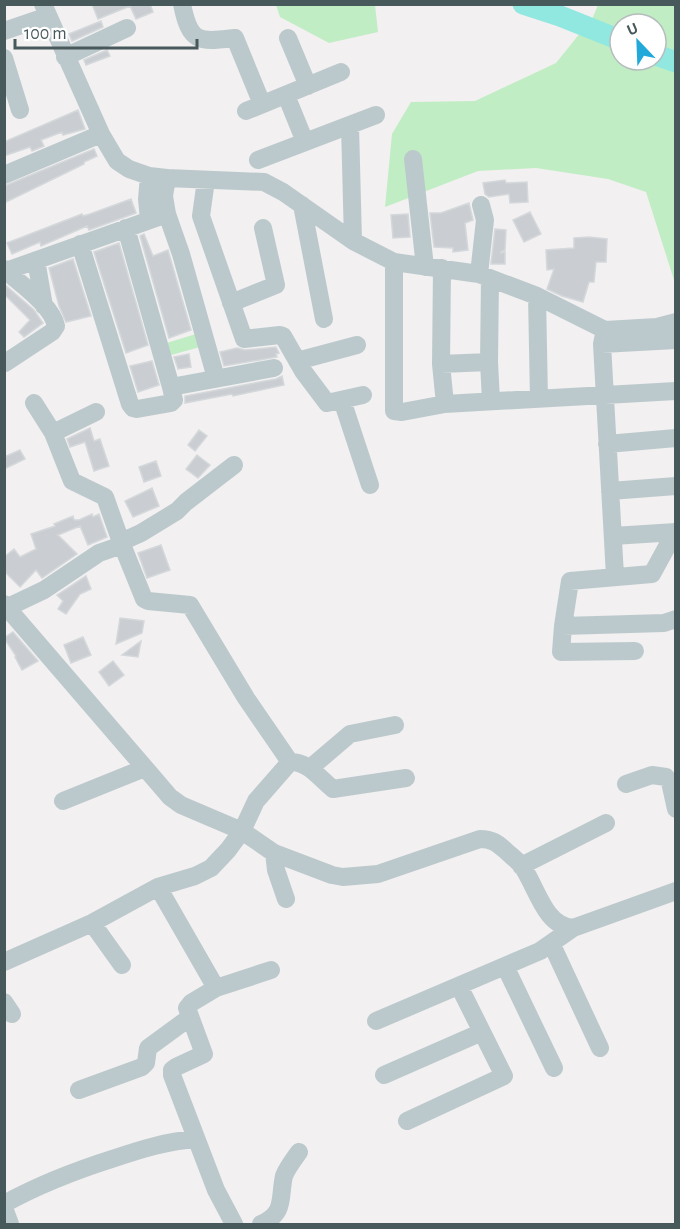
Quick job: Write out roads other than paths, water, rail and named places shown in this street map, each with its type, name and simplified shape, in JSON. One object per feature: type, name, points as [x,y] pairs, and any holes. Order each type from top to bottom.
[{"type":"street","points":[[182,4],[186,25],[196,37],[208,41],[235,38],[254,108],[341,72]]},
{"type":"street","points":[[4,31],[46,10],[101,134],[117,161],[129,169],[158,177],[264,182],[302,205],[353,241],[394,262],[485,276],[537,296],[603,337],[675,340]]},
{"type":"street","points":[[65,57],[127,28]]},
{"type":"street","points":[[288,38],[308,86]]},
{"type":"street","points":[[4,58],[20,110]]},
{"type":"street","points":[[286,94],[304,142]]},
{"type":"street","points":[[258,160],[376,116]]},
{"type":"street","points":[[350,125],[353,241]]},
{"type":"street","points":[[4,175],[101,134]]},
{"type":"street","points":[[412,159],[434,267],[445,404]]},
{"type":"street","points":[[158,177],[216,378]]},
{"type":"street","points":[[149,220],[147,199],[158,177]]},
{"type":"street","points":[[206,180],[201,216],[244,339],[280,335],[285,338],[297,361],[327,403],[363,395]]},
{"type":"street","points":[[302,205],[324,319]]},
{"type":"street","points":[[481,205],[485,220],[485,276],[491,401]]},
{"type":"street","points":[[5,363],[13,360],[55,329],[55,321],[44,306],[5,270],[168,214]]},
{"type":"street","points":[[80,244],[132,408],[171,404],[174,400],[171,387],[126,228]]},
{"type":"street","points":[[231,303],[276,285],[262,228]]},
{"type":"street","points":[[36,260],[44,306]]},
{"type":"street","points":[[394,262],[394,411],[402,412],[445,404],[675,391]]},
{"type":"street","points":[[537,296],[539,399]]},
{"type":"street","points":[[603,337],[675,322]]},
{"type":"street","points":[[603,337],[604,395],[615,576]]},
{"type":"street","points":[[297,361],[357,345]]},
{"type":"street","points":[[441,364],[489,362]]},
{"type":"street","points":[[171,387],[274,368]]},
{"type":"street","points":[[342,400],[370,485]]},
{"type":"street","points":[[34,403],[53,433],[72,481],[105,497],[144,599],[187,603],[193,607],[246,698],[290,762]]},
{"type":"street","points":[[53,433],[96,412]]},
{"type":"street","points":[[607,444],[675,438]]},
{"type":"street","points":[[234,465],[177,511],[141,533],[99,553],[44,590],[6,607],[170,797],[181,805],[242,831],[274,854],[332,875],[354,877],[378,874],[480,839],[489,839],[521,866],[552,919],[562,927],[573,928]]},
{"type":"street","points":[[610,491],[675,486]]},
{"type":"street","points":[[613,536],[675,532]]},
{"type":"street","points":[[635,651],[561,652],[570,581],[652,573],[675,532]]},
{"type":"street","points":[[563,626],[664,623],[675,619]]},
{"type":"street","points":[[310,768],[350,734],[394,725]]},
{"type":"street","points":[[4,962],[92,923],[158,887],[195,876],[211,868],[242,831],[256,801],[290,762],[310,768],[333,789],[406,778]]},
{"type":"street","points":[[63,801],[145,768]]},
{"type":"street","points":[[626,784],[652,775],[666,777],[670,782],[675,809]]},
{"type":"street","points":[[521,866],[606,823]]},
{"type":"street","points":[[274,854],[276,870],[286,899]]},
{"type":"street","points":[[158,887],[216,988]]},
{"type":"street","points":[[376,1021],[552,945],[573,928],[675,891]]},
{"type":"street","points":[[92,923],[122,965]]},
{"type":"street","points":[[552,945],[600,1048]]},
{"type":"street","points":[[505,966],[554,1068]]},
{"type":"street","points":[[234,1224],[216,1190],[172,1070],[204,1054],[189,1018],[188,1006],[216,988],[271,970]]},
{"type":"street","points":[[407,1120],[504,1076],[459,986]]},
{"type":"street","points":[[79,1090],[145,1066],[148,1048],[189,1018]]},
{"type":"street","points":[[384,1075],[482,1032]]},
{"type":"street","points":[[10,1224],[4,1206],[38,1186],[94,1165],[172,1141],[196,1138]]},
{"type":"street","points":[[261,1224],[273,1219],[277,1213],[285,1175],[299,1152]]},
{"type":"waterway","points":[[523,4],[608,35]]},
{"type":"waterway","points":[[668,59],[676,62]]}]
